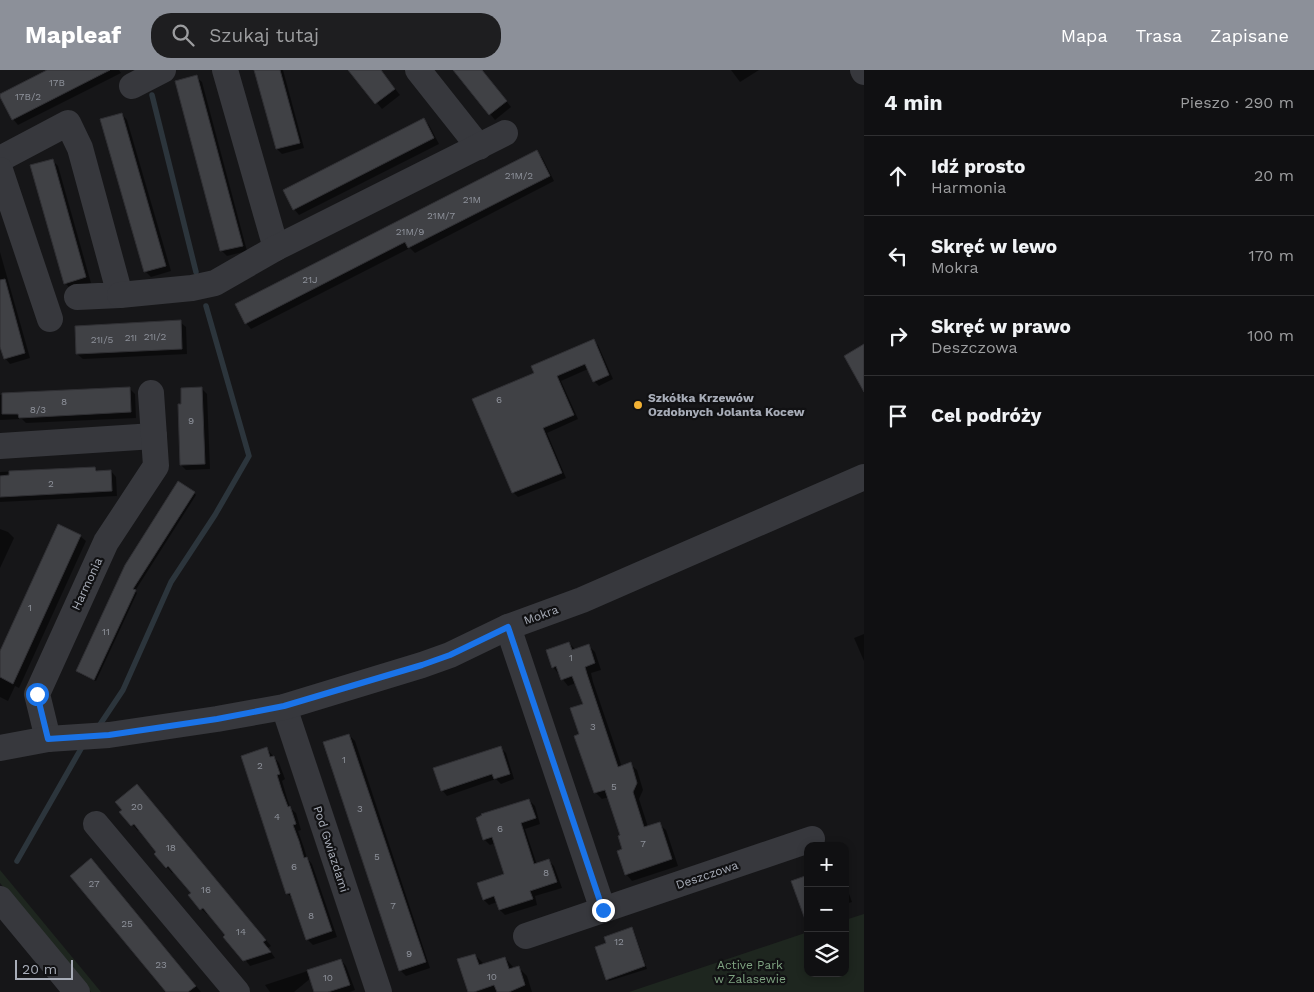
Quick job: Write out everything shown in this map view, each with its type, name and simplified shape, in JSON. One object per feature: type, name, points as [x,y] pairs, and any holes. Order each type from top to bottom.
[{"type":"street","points":[[132,86],[163,70]]},
{"type":"street","points":[[225,70],[276,248]]},
{"type":"street","points":[[418,70],[479,147]]},
{"type":"street","points":[[0,160],[68,123],[80,148],[120,295]]},
{"type":"street","points":[[77,297],[192,288],[215,283],[276,248],[505,133]]},
{"type":"street","points":[[0,170],[50,319]]},
{"type":"street","name":"Harmonia","points":[[48,739],[37,694],[106,542],[156,466],[151,393]]},
{"type":"street","points":[[0,446],[154,436]]},
{"type":"street","name":"Mokra","points":[[0,748],[48,739],[109,735],[217,719],[284,706],[422,665],[450,655],[508,627],[582,600],[864,477]]},
{"type":"street","points":[[508,627],[603,910]]},
{"type":"street","name":"Pod Gwiazdami","points":[[284,706],[379,992]]},
{"type":"street","points":[[96,824],[236,992]]},
{"type":"street","name":"Deszczowa","points":[[526,936],[812,839]]},
{"type":"street","points":[[0,899],[77,992]]},
{"type":"green space","points":[[0,870],[101,992],[91,992],[0,883]]},
{"type":"green space","name":"Active Park w Zalasewie","points":[[864,914],[864,992],[629,992],[804,933],[804,977],[849,977],[849,919]]},
{"type":"building","points":[[47,70],[110,70],[12,120],[0,94]]},
{"type":"building","points":[[254,70],[280,70],[300,143],[276,149]]},
{"type":"building","points":[[348,70],[381,70],[395,89],[375,104]]},
{"type":"building","points":[[453,70],[482,70],[507,101],[489,115]]},
{"type":"building","points":[[197,75],[243,246],[220,251],[175,81]]},
{"type":"building","points":[[122,113],[166,266],[144,272],[100,119]]},
{"type":"building","points":[[424,118],[434,138],[293,210],[283,190]]},
{"type":"building","points":[[537,150],[550,176],[408,248],[405,242],[245,324],[235,304]]},
{"type":"building","points":[[53,159],[86,277],[64,284],[30,165]]},
{"type":"building","points":[[5,279],[25,353],[4,359],[0,347],[0,280]]},
{"type":"building","points":[[181,320],[182,349],[76,354],[75,326]]},
{"type":"building","points":[[594,339],[609,375],[593,382],[585,364],[557,376],[574,415],[543,428],[562,473],[512,493],[472,399],[534,373],[531,366]]},
{"type":"building","points":[[864,344],[864,392],[844,356]]},
{"type":"building","points":[[130,387],[131,412],[19,418],[18,414],[2,414],[2,393]]},
{"type":"building","points":[[202,387],[205,464],[180,465],[178,404],[181,404],[181,388]]},
{"type":"building","points":[[95,467],[96,471],[111,470],[112,491],[0,497],[0,476],[9,475],[9,471]]},
{"type":"building","points":[[178,481],[195,492],[133,589],[136,590],[94,680],[76,671],[125,565]]},
{"type":"building","points":[[58,524],[81,535],[13,684],[0,677],[0,651]]},
{"type":"building","points":[[569,642],[572,650],[589,644],[595,663],[585,667],[618,767],[631,762],[637,783],[633,792],[644,827],[660,822],[672,859],[625,875],[617,851],[622,849],[618,836],[620,835],[605,790],[594,793],[574,736],[579,734],[570,708],[583,704],[572,676],[561,680],[556,666],[552,668],[546,650]]},
{"type":"building","points":[[349,734],[426,962],[399,971],[323,742]]},
{"type":"building","points":[[501,746],[510,774],[494,779],[492,774],[441,791],[433,768]]},
{"type":"building","points":[[267,747],[270,757],[274,756],[280,774],[277,775],[282,791],[288,807],[290,806],[296,824],[293,825],[304,858],[307,857],[332,931],[306,940],[290,893],[286,894],[241,756]]},
{"type":"building","points":[[137,784],[266,940],[263,942],[271,952],[243,961],[223,937],[225,935],[203,908],[200,910],[188,895],[191,893],[168,866],[166,868],[154,854],[156,852],[134,824],[131,826],[119,812],[122,810],[115,802]]},
{"type":"building","points":[[529,799],[536,818],[521,823],[534,864],[549,859],[557,882],[530,891],[533,899],[499,910],[494,896],[483,900],[477,883],[504,874],[492,837],[483,840],[476,818],[481,814]]},
{"type":"building","points":[[91,858],[196,986],[188,992],[166,992],[70,876]]},
{"type":"building","points":[[804,876],[804,917],[791,881]]},
{"type":"building","points":[[632,927],[645,966],[606,980],[595,947],[606,943],[604,937]]},
{"type":"building","points":[[475,954],[479,965],[505,957],[509,969],[519,966],[525,985],[509,992],[497,992],[494,985],[474,992],[468,992],[457,959]]},
{"type":"building","points":[[341,959],[350,985],[328,992],[314,992],[307,970]]},
{"type":"waterway","points":[[152,95],[196,272]]},
{"type":"waterway","points":[[99,726],[123,690],[171,582],[215,515],[249,456],[206,306]]},
{"type":"waterway","points":[[17,861],[82,747]]},
{"type":"place","name":"Szkółka Krzewów Ozdobnych Jolanta Kocew","points":[[638,405]]},
{"type":"route","points":[[37,694],[48,739],[109,735],[217,719],[284,706],[422,665],[450,655],[508,627],[603,910]]}]
